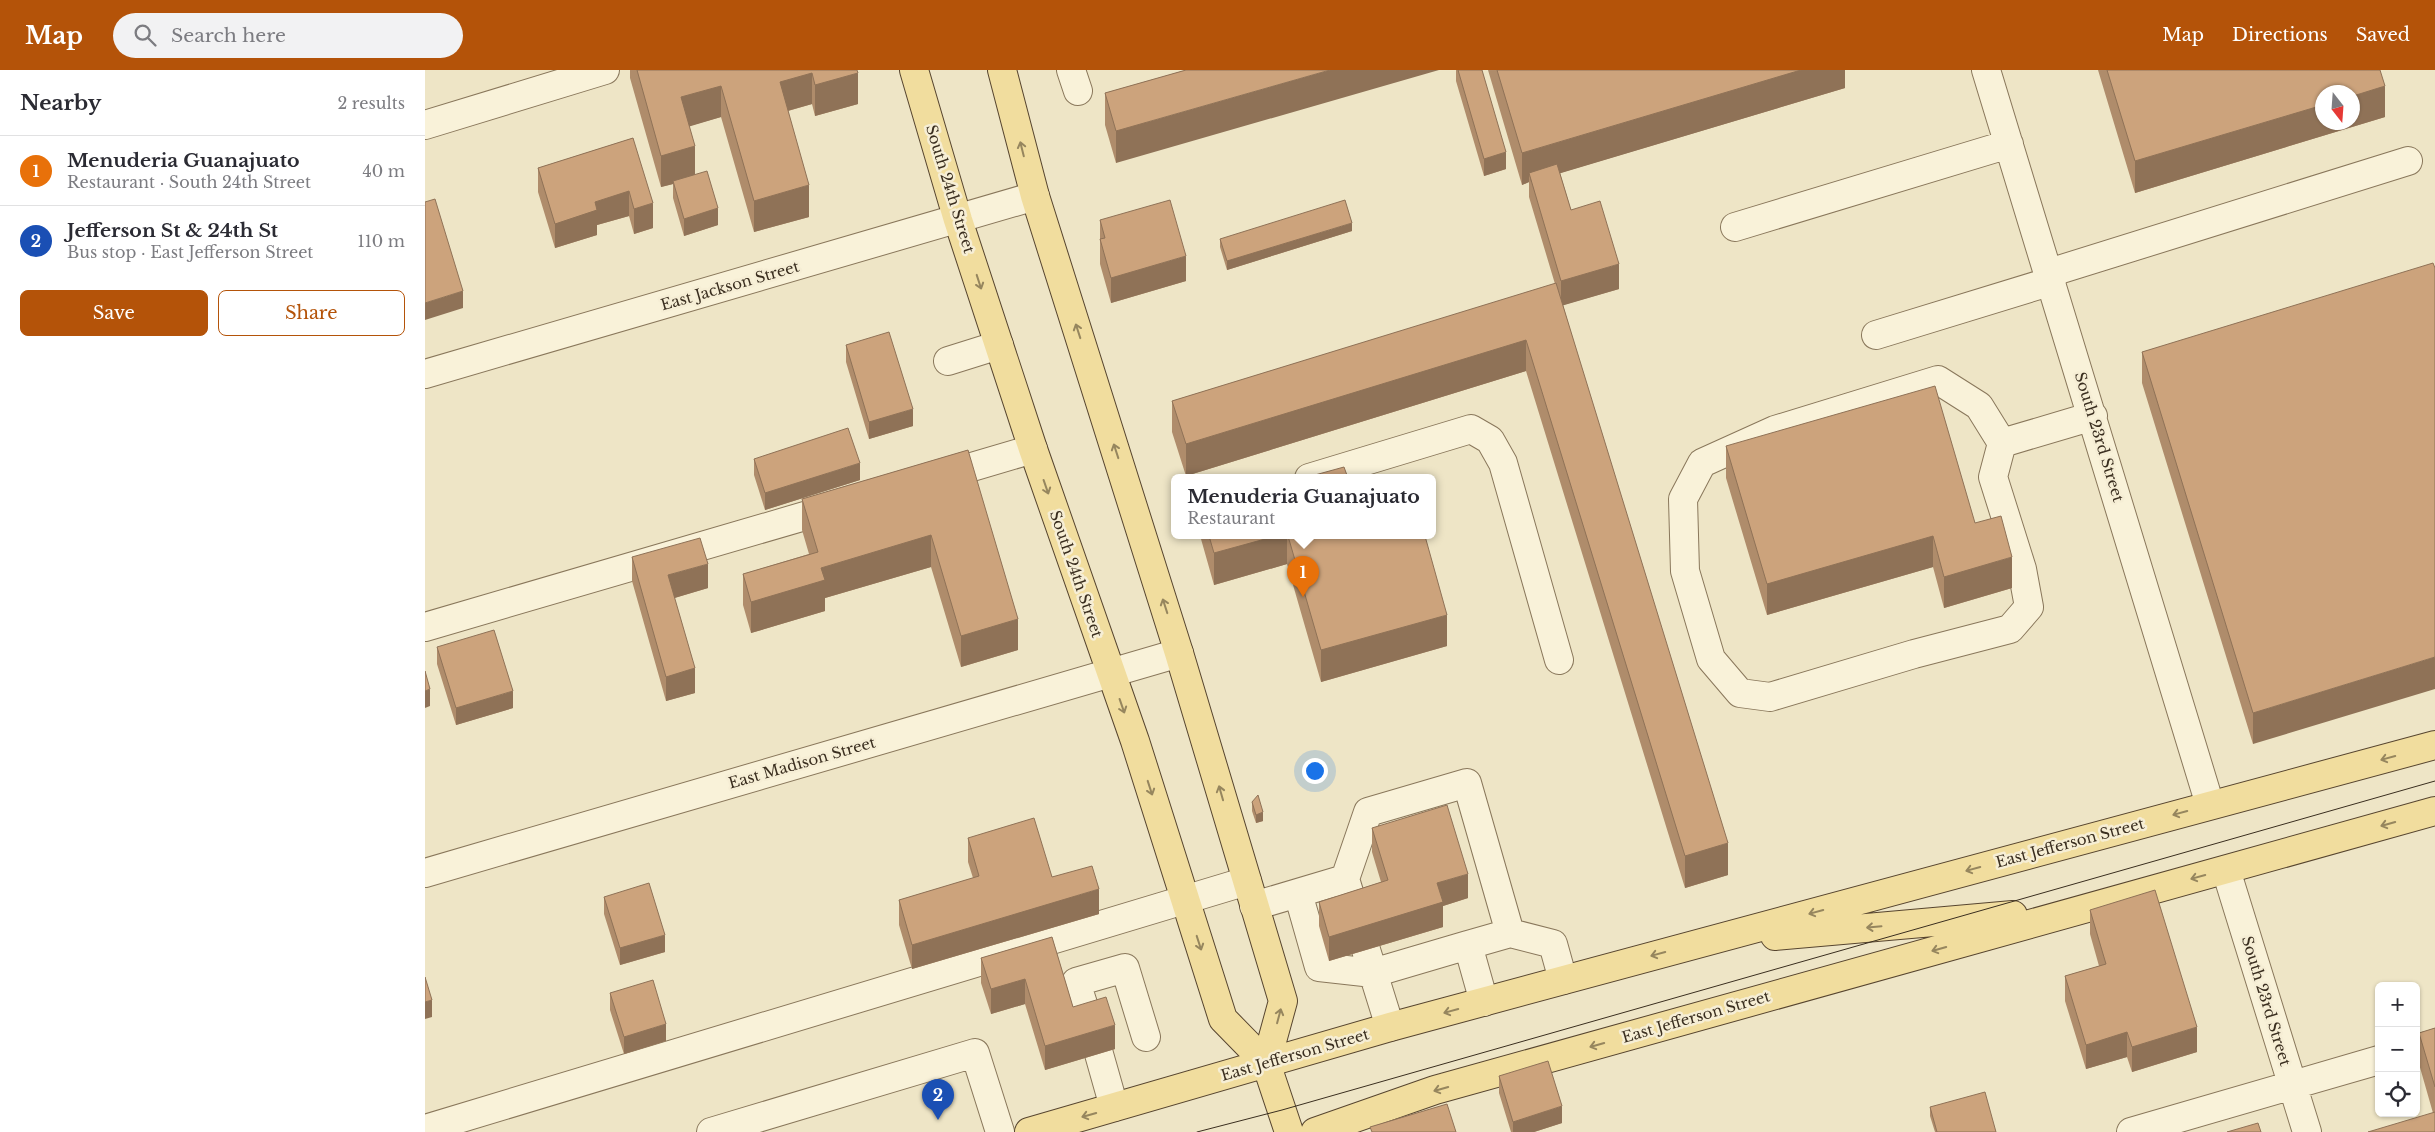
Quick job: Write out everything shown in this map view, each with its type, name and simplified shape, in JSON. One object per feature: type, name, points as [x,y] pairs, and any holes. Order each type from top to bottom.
[{"type":"main road","name":"South 24th Street","points":[[914,70],[958,220],[1033,449],[1110,672],[1223,1019],[1266,1063],[1289,1132]]},
{"type":"main road","points":[[1002,70],[1035,196],[1179,653],[1283,1001],[1266,1063]]},
{"type":"main road","name":"East Jefferson Street","points":[[1029,1132],[1390,1027],[2435,745]]},
{"type":"main road","name":"East Jefferson Street","points":[[1315,1132],[1435,1090],[2435,810]]},
{"type":"main road","name":"East Jefferson Street","points":[[1705,941],[2079,910]]},
{"type":"street","points":[[425,125],[605,70]]},
{"type":"street","name":"South 23rd Street","points":[[1986,70],[2051,277],[2210,805]]},
{"type":"street","points":[[1735,227],[2009,144]]},
{"type":"street","points":[[1876,335],[2408,161]]},
{"type":"street","name":"East Jackson Street","points":[[425,374],[1035,196]]},
{"type":"street","points":[[948,361],[999,345]]},
{"type":"street","points":[[1938,380],[1979,406],[2001,443],[1993,477],[2022,569],[2029,607],[2010,628],[1914,654],[1771,697],[1739,693],[1711,659],[1685,571],[1683,499],[1702,463],[1775,430],[1938,380]]},
{"type":"street","points":[[2001,443],[2093,416]]},
{"type":"street","points":[[1322,474],[1471,429],[1491,440],[1503,463],[1559,660]]},
{"type":"street","points":[[911,485],[1033,449]]},
{"type":"street","points":[[425,627],[864,499]]},
{"type":"street","name":"East Madison Street","points":[[425,873],[1179,653]]},
{"type":"street","points":[[1356,914],[1345,879],[1369,812],[1467,783],[1510,933]]},
{"type":"street","name":"South 23rd Street","points":[[2226,870],[2307,1132]]},
{"type":"street","points":[[425,1129],[1185,900],[1251,893],[1298,893],[1345,879]]},
{"type":"street","points":[[1298,893],[1319,967],[1370,962],[1468,945],[1510,933],[1553,944],[1563,980]]},
{"type":"street","points":[[1468,945],[1484,1002]]},
{"type":"street","points":[[1370,962],[1390,1027]]},
{"type":"street","points":[[1090,1026],[1076,982],[1125,968],[1146,1036]]},
{"type":"street","points":[[2420,1048],[2435,1044]]},
{"type":"street","points":[[711,1132],[975,1053],[1000,1132]]},
{"type":"street","points":[[1099,1054],[1115,1107]]},
{"type":"street","points":[[2131,1132],[2375,1061]]},
{"type":"building","points":[[637,70],[857,70],[858,73],[815,85],[812,73],[780,82],[809,185],[754,201],[721,86],[681,97],[695,146],[661,156]]},
{"type":"building","points":[[1186,70],[1330,70],[1116,131],[1105,93]]},
{"type":"building","points":[[1458,70],[1482,70],[1506,152],[1484,159]]},
{"type":"building","points":[[1497,70],[1801,70],[1522,153]]},
{"type":"building","points":[[2107,70],[2380,70],[2385,86],[2360,94],[2360,85],[2315,85],[2315,107],[2135,161]]},
{"type":"building","points":[[633,138],[653,203],[634,209],[629,191],[595,202],[597,210],[555,224],[538,168]]},
{"type":"building","points":[[1557,164],[1571,210],[1600,201],[1619,264],[1561,281],[1529,173]]},
{"type":"building","points":[[707,171],[718,208],[684,219],[673,181]]},
{"type":"building","points":[[435,199],[463,291],[425,303],[425,202]]},
{"type":"building","points":[[1170,200],[1186,256],[1111,278],[1100,239],[1105,238],[1100,220]]},
{"type":"building","points":[[1345,200],[1352,223],[1227,261],[1220,239]]},
{"type":"building","points":[[2433,263],[2435,268],[2435,657],[2253,713],[2142,352]]},
{"type":"building","points":[[1556,283],[1728,843],[1685,856],[1526,340],[1186,444],[1172,401]]},
{"type":"building","points":[[889,332],[913,409],[869,422],[846,345]]},
{"type":"building","points":[[1935,386],[1975,523],[2001,516],[2012,557],[1944,577],[1933,536],[1767,584],[1726,446]]},
{"type":"building","points":[[848,428],[860,463],[765,493],[754,459]]},
{"type":"building","points":[[968,450],[1018,619],[961,636],[931,535],[821,568],[825,580],[751,602],[743,574],[818,552],[802,499]]},
{"type":"building","points":[[1344,467],[1347,474],[1319,474]]},
{"type":"building","points":[[700,538],[708,564],[668,575],[695,668],[666,677],[632,557]]},
{"type":"building","points":[[1210,539],[1265,539],[1214,553]]},
{"type":"building","points":[[1289,539],[1426,539],[1447,615],[1321,650]]},
{"type":"building","points":[[494,630],[513,691],[456,708],[437,647]]},
{"type":"building","points":[[425,671],[430,689],[425,691]]},
{"type":"building","points":[[1258,795],[1263,812],[1256,815],[1252,802]]},
{"type":"building","points":[[1447,805],[1468,874],[1437,883],[1443,902],[1329,937],[1319,902],[1388,880],[1372,828]]},
{"type":"building","points":[[1034,818],[1052,877],[1092,866],[1099,889],[912,945],[899,900],[979,876],[968,838]]},
{"type":"building","points":[[649,883],[665,935],[620,948],[604,897]]},
{"type":"building","points":[[2155,890],[2197,1027],[2132,1047],[2127,1032],[2086,1045],[2065,976],[2106,964],[2090,910]]},
{"type":"building","points":[[1052,937],[1073,1007],[1106,997],[1115,1025],[1045,1046],[1025,979],[991,989],[981,958]]},
{"type":"building","points":[[425,977],[432,1000],[425,1002]]},
{"type":"building","points":[[653,980],[666,1024],[624,1037],[610,993]]},
{"type":"building","points":[[2435,1028],[2435,1087],[2420,1036],[2420,1033]]},
{"type":"building","points":[[1548,1061],[1562,1106],[1513,1122],[1499,1076]]},
{"type":"building","points":[[1985,1092],[1996,1132],[1937,1132],[1930,1107]]},
{"type":"building","points":[[1447,1104],[1456,1132],[1372,1132],[1370,1127]]},
{"type":"building","points":[[2435,1112],[2435,1132],[2368,1132],[2420,1117]]},
{"type":"building","points":[[2258,1123],[2261,1132],[2227,1132]]},
{"type":"tram line","points":[[1197,1132],[1282,1110],[2435,781]]},
{"type":"place","name":"Menuderia Guanajuato","points":[[1303,597]]},
{"type":"place","name":"Jefferson St & 24th St","points":[[938,1120]]}]
